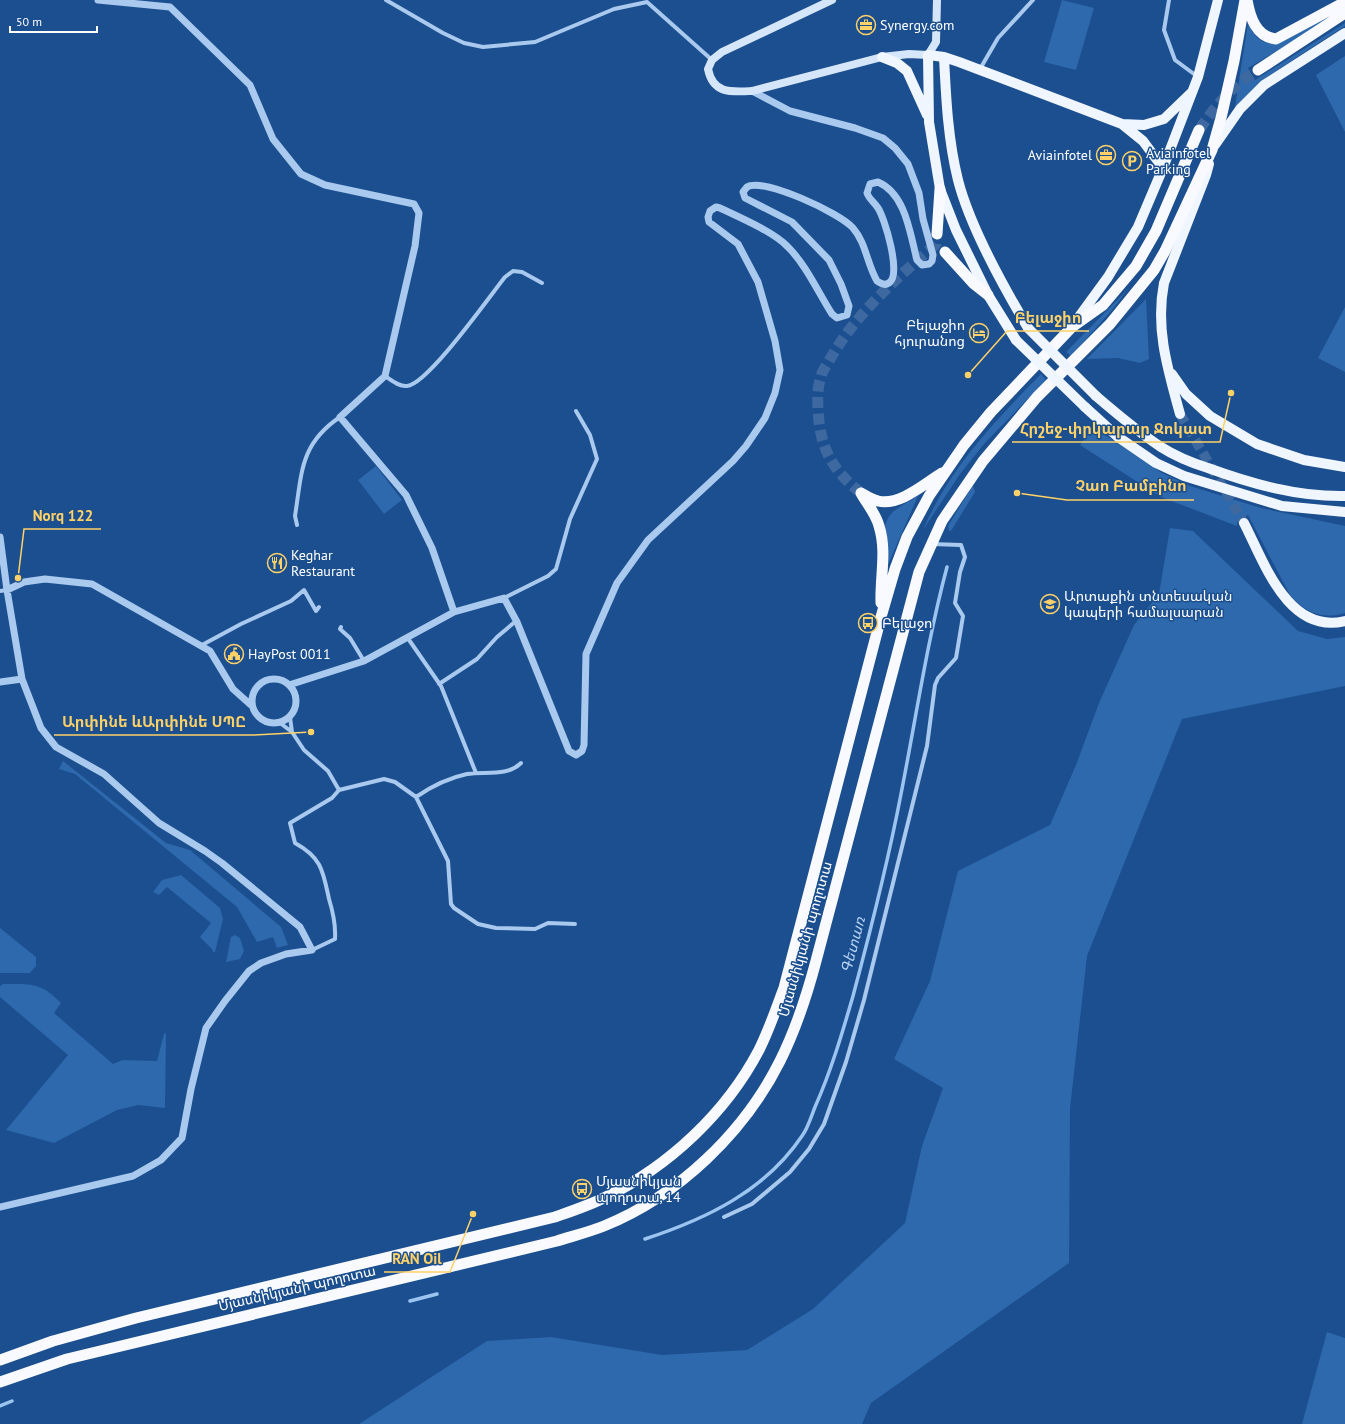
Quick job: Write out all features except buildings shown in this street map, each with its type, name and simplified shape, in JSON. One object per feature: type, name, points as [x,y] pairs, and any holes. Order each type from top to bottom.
[{"type":"highway","points":[[1246,0],[1257,29],[1266,37],[1276,39],[1345,2]]},
{"type":"highway","name":"Մյասնիկյանի պողոտա","points":[[0,1382],[67,1359],[557,1241],[604,1226],[638,1210],[675,1186],[708,1159],[736,1128],[766,1086],[780,1062],[798,1022],[816,961],[919,572],[930,545],[942,521],[983,461],[1037,397],[1110,324],[1154,270],[1165,251],[1212,150],[1234,61],[1246,0]]},
{"type":"highway","points":[[1258,70],[1345,13]]},
{"type":"highway","points":[[1072,327],[1103,305],[1136,266],[1156,231],[1199,130]]},
{"type":"highway","points":[[937,234],[940,189]]},
{"type":"highway","points":[[945,252],[974,284],[988,295]]},
{"type":"highway","name":"Մյասնիկյանի պողոտա","points":[[0,1360],[53,1342],[136,1318],[556,1217],[605,1198],[661,1164],[690,1139],[711,1118],[734,1089],[758,1052],[771,1024],[791,966],[881,617],[895,569],[907,537],[929,496],[964,445],[990,412],[1072,327]]},
{"type":"highway","points":[[881,617],[884,550],[879,524],[861,493],[877,501],[886,502],[897,500],[947,469]]},
{"type":"main road","points":[[832,0],[737,44],[712,60],[708,69],[713,84],[722,89],[733,92],[752,91],[882,57],[909,54],[944,57],[1122,124],[1143,141],[1164,168]]},
{"type":"main road","points":[[937,0],[936,42],[944,57],[952,156],[958,182],[973,224],[1014,305],[1028,328],[1096,396],[1125,422],[1162,448],[1192,463],[1264,487],[1297,492],[1345,496]]},
{"type":"main road","name":"Մյասնիկյանի պողոտա","points":[[1072,327],[1108,277],[1138,227],[1164,168],[1198,77],[1214,21],[1218,0]]},
{"type":"main road","points":[[1180,414],[1166,365],[1160,324],[1161,299],[1164,283],[1206,175],[1212,150],[1240,109],[1264,85],[1345,33]]},
{"type":"main road","points":[[936,42],[928,55],[929,122],[940,189],[956,230],[988,295],[1016,340],[1118,437],[1156,463],[1184,476],[1282,506],[1345,512]]},
{"type":"main road","points":[[882,57],[897,63],[907,72],[929,122]]},
{"type":"main road","points":[[1122,124],[1144,125],[1164,118],[1192,92]]},
{"type":"main road","points":[[1166,365],[1186,394],[1210,416],[1241,436],[1257,444],[1304,460],[1345,467]]},
{"type":"main road","points":[[1328,510],[1345,519]]},
{"type":"main road","points":[[1244,523],[1279,590],[1294,608],[1306,616],[1323,622],[1345,620]]},
{"type":"street","points":[[98,0],[170,7],[250,85],[273,139],[302,174],[325,185],[414,204],[419,212],[415,246],[385,376],[340,417],[325,428],[312,444],[304,460],[295,516],[297,524]]},
{"type":"street","points":[[386,0],[443,33],[464,43],[483,47],[534,42],[614,9],[647,2],[712,60]]},
{"type":"street","points":[[980,70],[998,38],[1033,0]]},
{"type":"street","points":[[1169,0],[1164,30],[1175,60],[1198,77]]},
{"type":"street","points":[[504,598],[516,621],[569,752],[578,754],[582,751],[584,745],[583,719],[586,654],[617,583],[648,540],[733,461],[746,446],[765,418],[775,393],[780,370],[775,341],[758,282],[738,244],[709,222],[708,216],[711,210],[720,208],[751,222],[787,246],[803,267],[832,314],[837,318],[847,315],[849,307],[841,284],[829,260],[792,222],[747,199],[744,192],[747,187],[758,185],[791,194],[840,217],[853,228],[865,247],[877,281],[881,284],[886,284],[892,281],[893,277],[892,250],[887,227],[877,207],[867,193],[870,184],[878,182],[889,189],[900,203],[917,260],[922,265],[926,265],[932,261],[933,255],[923,219],[920,193],[908,164],[896,148],[883,138],[855,128],[790,111],[752,91]]},
{"type":"street","points":[[385,376],[401,386],[408,386],[435,366],[505,277],[513,271],[522,272],[542,283]]},
{"type":"street","points":[[289,685],[364,661],[406,636],[454,612],[504,598],[548,576],[556,570],[568,526],[597,459],[590,435],[576,411]]},
{"type":"street","points":[[340,417],[406,495],[432,548],[454,612]]},
{"type":"street","points":[[0,537],[3,590],[22,679],[42,728],[56,747],[104,774],[159,823],[205,851],[286,914],[300,928],[312,950]]},
{"type":"street","points":[[724,1217],[752,1204],[790,1172],[809,1150],[824,1124],[846,1062],[864,1000],[928,746],[935,685],[938,678],[956,658],[963,616],[955,603],[964,557],[961,545],[930,545]]},
{"type":"street","points":[[3,590],[24,582],[45,579],[92,584],[179,635],[202,645],[210,651],[233,689],[252,706],[259,718],[265,722],[280,723],[292,732],[304,750],[328,771],[339,790]]},
{"type":"street","points":[[202,645],[241,624],[291,601],[304,590],[316,611],[319,607]]},
{"type":"street","points":[[439,684],[477,659],[497,637],[516,621]]},
{"type":"street","points":[[341,626],[340,629],[350,638],[364,661]]},
{"type":"street","points":[[406,636],[439,684],[476,773]]},
{"type":"street","points":[[0,682],[22,679]]},
{"type":"street","points":[[252,706],[254,692],[258,685],[271,679],[279,679],[289,685],[296,698],[296,705],[290,716],[280,723]]},
{"type":"street","points":[[242,696],[254,692]]},
{"type":"street","points":[[290,716],[292,732]]},
{"type":"street","points":[[416,797],[430,787],[449,779],[476,773],[506,772],[515,769],[521,763]]},
{"type":"street","points":[[0,1207],[133,1176],[161,1160],[182,1138],[191,1088],[206,1028],[225,1001],[249,971],[260,963],[286,954],[312,950],[335,939],[336,925],[325,877],[316,860],[305,848],[295,843],[290,823],[332,798],[339,790],[384,779],[395,782],[416,797],[448,861],[451,904],[454,908],[478,924],[496,928],[535,929],[548,924],[575,924]]},
{"type":"shaded area","points":[[1062,0],[1094,8],[1076,70],[1044,62]]},
{"type":"shaded area","points":[[1345,7],[1345,10],[1248,68],[1255,80],[1345,23],[1345,26],[1262,80],[1235,107],[1248,23],[1259,39],[1266,43],[1276,44]]},
{"type":"shaded area","points":[[1345,56],[1345,132],[1316,75]]},
{"type":"shaded area","points":[[1129,288],[1112,310],[1071,356],[1066,352]]},
{"type":"shaded area","points":[[1146,299],[1149,359],[1140,363],[1118,358],[1087,359]]},
{"type":"shaded area","points":[[1345,307],[1345,372],[1318,358]]},
{"type":"shaded area","points":[[1041,374],[1046,380],[984,444],[960,474],[923,530],[946,486],[974,446]]},
{"type":"shaded area","points":[[1093,427],[1162,473],[1190,486],[1261,508],[1345,526],[1345,613],[1329,616],[1322,615],[1308,610],[1295,601],[1290,595],[1248,515],[1237,521],[1237,526],[1161,497],[1080,445]]},
{"type":"shaded area","points":[[376,466],[402,500],[384,514],[358,480]]},
{"type":"shaded area","points":[[973,485],[975,492],[951,531],[949,531],[948,526]]},
{"type":"shaded area","points":[[918,496],[887,567],[884,530],[889,516],[894,511]]},
{"type":"shaded area","points":[[1170,528],[1193,531],[1298,631],[1327,639],[1345,637],[1345,686],[1182,719],[1087,956],[1070,1109],[1069,1263],[871,1403],[862,1424],[359,1424],[487,1341],[551,1337],[662,1355],[747,1350],[813,1309],[905,1223],[922,1146],[943,1088],[894,1059],[930,981],[958,871],[1050,825],[1076,765],[1099,703],[1134,625],[1159,594]]},
{"type":"shaded area","points":[[63,761],[166,843],[190,850],[281,927],[288,945],[277,948],[273,937],[257,942],[237,907],[75,774],[59,769]]},
{"type":"shaded area","points":[[181,875],[220,908],[223,919],[215,952],[213,952],[212,949],[200,937],[211,923],[167,887],[159,895],[153,892],[162,880]]},
{"type":"shaded area","points":[[0,928],[36,957],[36,966],[30,973],[0,973]]},
{"type":"shaded area","points":[[235,935],[240,938],[244,951],[240,959],[226,962],[231,937]]},
{"type":"shaded area","points":[[3,984],[28,984],[41,988],[54,996],[61,1003],[54,1013],[113,1064],[123,1060],[157,1061],[164,1034],[166,1033],[165,1108],[138,1105],[117,1110],[54,1143],[6,1130],[68,1055],[0,997],[0,986]]},
{"type":"shaded area","points":[[1327,1332],[1345,1338],[1345,1424],[1302,1424]]},
{"type":"waterway","name":"Գետառ","points":[[645,1239],[690,1222],[732,1201],[770,1172],[787,1155],[808,1126],[840,1038],[873,921],[896,819],[928,652],[947,567]]},
{"type":"waterway","name":"Գետառ","points":[[410,1301],[437,1294]]},
{"type":"waterway","name":"Գետառ","points":[[0,1406],[12,1401]]},
{"type":"tunnel","points":[[1199,130],[1232,89],[1258,70]]},
{"type":"tunnel","points":[[861,493],[844,478],[827,453],[819,422],[819,382],[824,369],[839,344],[851,328],[891,284],[936,244],[937,234]]},
{"type":"tunnel","points":[[1180,414],[1244,523]]},
{"type":"place","name":"Synergy.com","points":[[866,25]]},
{"type":"place","name":"Aviainfotel","points":[[1106,155]]},
{"type":"place","name":"Aviainfotel Parking","points":[[1132,161]]},
{"type":"place","name":"Բելաջիո հյուրանոց","points":[[979,333]]},
{"type":"place","name":"Բելաջիո","points":[[968,375]]},
{"type":"place","name":"Հրշեջ-փրկարար Ջոկատ","points":[[1231,393]]},
{"type":"place","name":"Չաո Բամբինո","points":[[1017,493]]},
{"type":"place","name":"Keghar Restaurant","points":[[277,563]]},
{"type":"place","name":"Norq 122","points":[[18,578]]},
{"type":"place","name":"Արտաքին տնտեսական կապերի համալսարան","points":[[1050,604]]},
{"type":"place","name":"Բելաջո","points":[[868,623]]},
{"type":"place","name":"HayPost 0011","points":[[234,654]]},
{"type":"place","name":"Արփինե ևԱրփինե ՍՊԸ","points":[[311,732]]},
{"type":"place","name":"Մյասնիկյան պողոտա, 14","points":[[582,1189]]},
{"type":"place","name":"RAN Oil","points":[[473,1214]]}]
